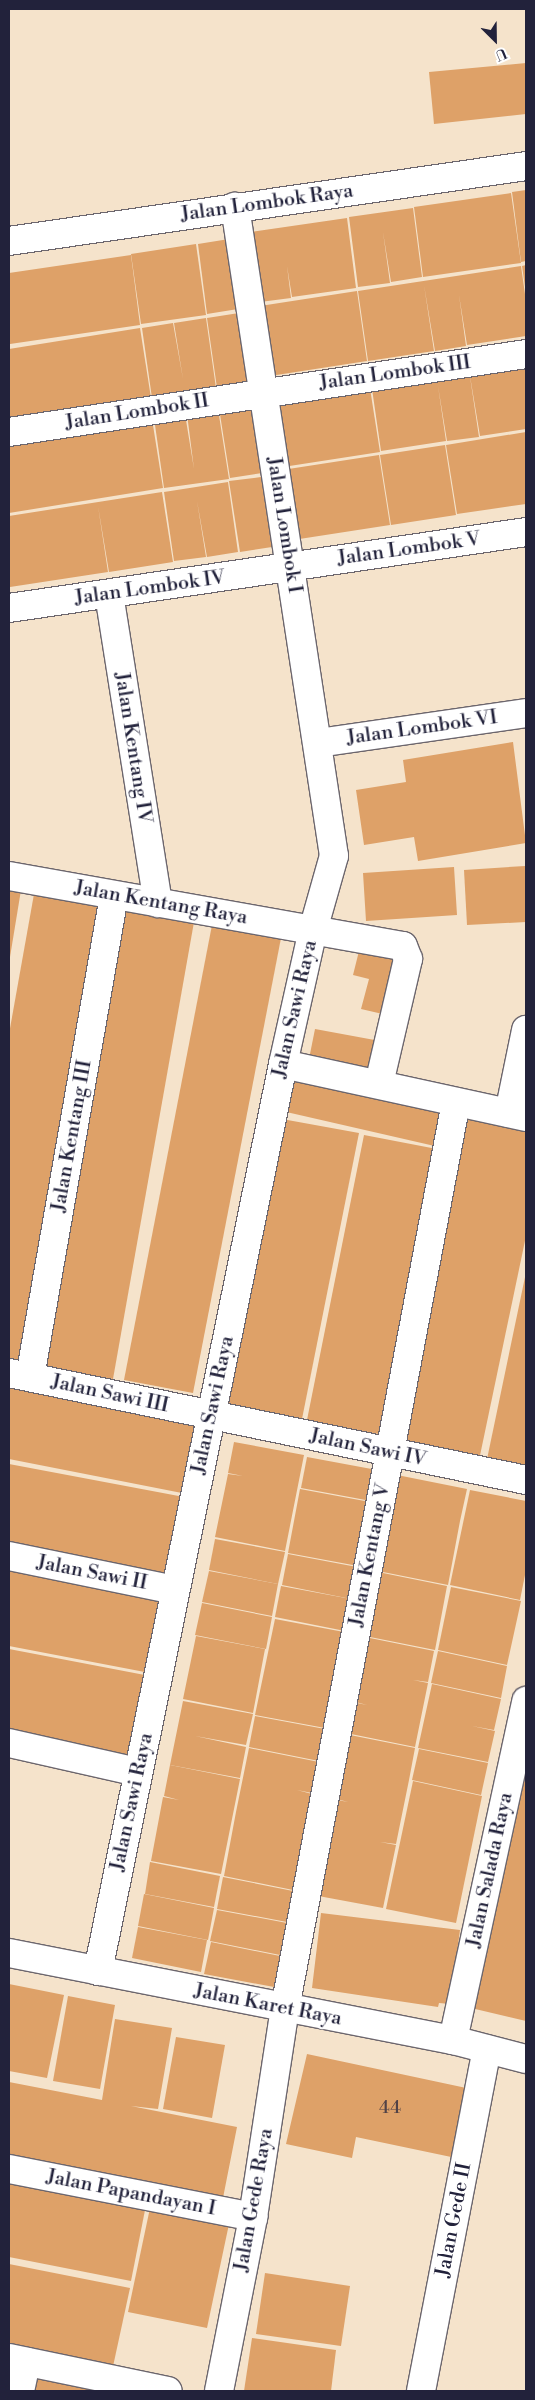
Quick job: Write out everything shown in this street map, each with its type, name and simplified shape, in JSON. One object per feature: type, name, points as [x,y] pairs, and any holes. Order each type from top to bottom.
[{"type":"street","name":"Jalan Lombok Raya","points":[[9,241],[526,166]]},
{"type":"street","name":"Jalan Lombok I","points":[[235,207],[334,842]]},
{"type":"street","name":"Jalan Lombok III","points":[[264,392],[526,354]]},
{"type":"street","name":"Jalan Lombok II","points":[[9,432],[264,392]]},
{"type":"street","name":"Jalan Lombok V","points":[[291,567],[526,532]]},
{"type":"street","name":"Jalan Lombok IV","points":[[9,608],[291,567]]},
{"type":"street","name":"Jalan Kentang IV","points":[[109,594],[158,902]]},
{"type":"street","name":"Jalan Lombok VI","points":[[318,743],[526,713]]},
{"type":"street","name":"Jalan Sawi Raya","points":[[98,1971],[283,1064],[313,930],[333,868],[334,842]]},
{"type":"street","name":"Jalan Kentang Raya","points":[[9,876],[400,944],[407,952],[379,1084]]},
{"type":"street","name":"Jalan Kentang III","points":[[19,1375],[114,895]]},
{"type":"street","points":[[283,1064],[518,1115],[526,1030]]},
{"type":"street","name":"Jalan Kentang V","points":[[285,2008],[456,1102]]},
{"type":"street","name":"Jalan Sawi III","points":[[19,1375],[210,1415]]},
{"type":"street","name":"Jalan Sawi IV","points":[[210,1415],[526,1480]]},
{"type":"street","name":"Jalan Sawi II","points":[[9,1556],[175,1590]]},
{"type":"street","name":"Jalan Salada Raya","points":[[454,2040],[526,1701]]},
{"type":"street","points":[[9,1743],[138,1772]]},
{"type":"street","name":"Jalan Karet Raya","points":[[9,1953],[454,2040],[526,2059]]},
{"type":"street","name":"Jalan Gede Raya","points":[[219,2391],[252,2217],[285,2008]]},
{"type":"street","name":"Jalan Gede II","points":[[421,2391],[486,2049]]},
{"type":"street","name":"Jalan Papandayan I","points":[[9,2168],[252,2217]]},
{"type":"street","points":[[20,2391],[17,2360],[168,2391]]},
{"type":"building","points":[[526,63],[526,114],[434,124],[429,72]]},
{"type":"building","points":[[526,190],[526,261],[521,262],[512,192]]},
{"type":"building","points":[[511,193],[521,263],[423,277],[414,207]]},
{"type":"building","points":[[413,208],[422,277],[391,282],[383,232],[390,283],[358,287],[349,217]]},
{"type":"building","points":[[347,218],[356,288],[292,297],[287,266],[291,298],[260,302],[250,232]]},
{"type":"building","points":[[229,239],[238,309],[207,314],[198,244]]},
{"type":"building","points":[[196,244],[206,315],[141,324],[131,254]]},
{"type":"building","points":[[131,255],[140,325],[10,344],[9,273]]},
{"type":"building","points":[[526,265],[526,287],[525,287],[522,266]]},
{"type":"building","points":[[521,266],[526,301],[526,336],[467,345],[459,295],[466,346],[435,351],[424,285],[434,351],[368,361],[358,291]]},
{"type":"building","points":[[357,291],[367,361],[270,376],[260,306]]},
{"type":"building","points":[[239,313],[249,383],[217,388],[207,318]]},
{"type":"building","points":[[206,318],[216,388],[152,398],[142,328],[173,323],[183,379],[174,323]]},
{"type":"building","points":[[140,328],[151,398],[9,420],[9,349]]},
{"type":"building","points":[[526,358],[526,429],[480,436],[469,370],[479,437],[447,441],[438,386],[446,441],[381,451],[371,382]]},
{"type":"building","points":[[369,382],[380,452],[283,467],[272,397]]},
{"type":"building","points":[[251,404],[262,473],[230,478],[219,408]]},
{"type":"building","points":[[218,409],[229,479],[164,488],[154,418],[185,414],[194,469],[187,414]]},
{"type":"building","points":[[152,419],[163,488],[9,513],[9,441]]},
{"type":"building","points":[[526,432],[526,504],[457,514],[446,445]]},
{"type":"building","points":[[445,445],[456,515],[391,525],[380,455]]},
{"type":"building","points":[[379,455],[390,525],[293,540],[282,470]]},
{"type":"building","points":[[261,477],[272,547],[240,552],[229,481]]},
{"type":"building","points":[[228,482],[238,552],[207,557],[197,501],[206,557],[174,561],[164,492]]},
{"type":"building","points":[[162,492],[173,562],[109,572],[98,506],[108,572],[10,587],[9,516]]},
{"type":"building","points":[[513,742],[526,843],[418,861],[414,837],[364,845],[356,790],[406,782],[403,760]]},
{"type":"building","points":[[525,866],[526,922],[467,925],[464,870]]},
{"type":"building","points":[[454,867],[457,915],[366,921],[363,873]]},
{"type":"building","points":[[9,888],[21,890],[10,957],[9,957]]},
{"type":"building","points":[[34,894],[103,906],[23,1363],[9,1360],[9,1034]]},
{"type":"building","points":[[124,911],[194,922],[113,1379],[43,1367]]},
{"type":"building","points":[[212,925],[281,938],[193,1393],[124,1380]]},
{"type":"building","points":[[359,951],[400,960],[387,1015],[361,1009],[369,979],[353,975]]},
{"type":"building","points":[[315,1029],[380,1041],[375,1071],[309,1059]]},
{"type":"building","points":[[292,1070],[449,1106],[439,1147],[282,1111]]},
{"type":"building","points":[[469,1113],[526,1125],[526,1236],[478,1465],[398,1449]]},
{"type":"building","points":[[282,1119],[359,1133],[302,1419],[224,1404]]},
{"type":"building","points":[[364,1135],[442,1150],[384,1435],[307,1420]]},
{"type":"building","points":[[526,1277],[526,1472],[486,1464]]},
{"type":"building","points":[[9,1377],[203,1414],[187,1494],[9,1459]]},
{"type":"building","points":[[234,1442],[304,1455],[285,1551],[215,1537],[228,1474],[243,1476],[228,1473]]},
{"type":"building","points":[[307,1457],[377,1470],[371,1501],[301,1488]]},
{"type":"building","points":[[9,1464],[184,1497],[168,1577],[9,1547]]},
{"type":"building","points":[[397,1475],[467,1489],[448,1585],[378,1571]]},
{"type":"building","points":[[300,1489],[370,1502],[358,1566],[288,1553]]},
{"type":"building","points":[[470,1490],[526,1501],[526,1570],[520,1600],[450,1585]]},
{"type":"building","points":[[215,1539],[285,1552],[278,1584],[209,1570]]},
{"type":"building","points":[[288,1554],[357,1567],[351,1599],[282,1585]]},
{"type":"building","points":[[9,1563],[166,1594],[150,1673],[9,1646]]},
{"type":"building","points":[[209,1571],[278,1584],[272,1616],[202,1602]]},
{"type":"building","points":[[378,1572],[447,1586],[435,1650],[365,1636]]},
{"type":"building","points":[[281,1586],[351,1599],[345,1631],[275,1617]]},
{"type":"building","points":[[451,1587],[521,1601],[507,1665],[438,1650]]},
{"type":"building","points":[[202,1603],[272,1617],[266,1649],[195,1635]]},
{"type":"building","points":[[275,1619],[344,1632],[325,1728],[255,1715]]},
{"type":"building","points":[[196,1636],[265,1649],[253,1713],[183,1699]]},
{"type":"building","points":[[365,1637],[434,1651],[428,1682],[413,1680],[428,1683],[415,1747],[346,1733],[352,1702],[367,1705],[352,1701]]},
{"type":"building","points":[[9,1649],[150,1676],[134,1756],[9,1732]]},
{"type":"building","points":[[438,1651],[507,1666],[501,1698],[431,1683]]},
{"type":"building","points":[[432,1684],[501,1699],[494,1730],[472,1726],[495,1731],[488,1762],[418,1748]]},
{"type":"building","points":[[183,1701],[253,1714],[246,1745],[195,1736],[246,1747],[240,1778],[170,1765]]},
{"type":"building","points":[[255,1716],[325,1729],[319,1761],[249,1747]]},
{"type":"building","points":[[345,1734],[415,1748],[396,1844],[380,1842],[396,1845],[383,1908],[313,1895],[332,1799],[348,1802],[333,1798]]},
{"type":"building","points":[[249,1748],[319,1762],[312,1793],[297,1790],[312,1794],[293,1890],[224,1876]]},
{"type":"building","points":[[419,1749],[488,1763],[481,1795],[412,1780]]},
{"type":"building","points":[[170,1765],[240,1779],[221,1874],[151,1861],[163,1797],[179,1800],[164,1796]]},
{"type":"building","points":[[526,1774],[526,2021],[471,2008]]},
{"type":"building","points":[[413,1781],[482,1796],[456,1923],[386,1909]]},
{"type":"building","points":[[150,1862],[220,1876],[214,1907],[145,1894]]},
{"type":"building","points":[[223,1877],[293,1891],[287,1922],[217,1909]]},
{"type":"building","points":[[144,1894],[214,1908],[208,1940],[138,1926]]},
{"type":"building","points":[[217,1910],[287,1923],[280,1955],[210,1941]]},
{"type":"building","points":[[321,1913],[460,1930],[450,2004],[439,2003],[438,2007],[312,1988]]},
{"type":"building","points":[[138,1927],[207,1940],[201,1972],[132,1958]]},
{"type":"building","points":[[211,1942],[280,1956],[274,1987],[204,1974]]},
{"type":"building","points":[[9,1984],[64,1995],[47,2078],[9,2071]]},
{"type":"building","points":[[68,1996],[115,2005],[100,2089],[53,2081]]},
{"type":"building","points":[[115,2019],[172,2028],[158,2109],[131,2106],[237,2127],[221,2208],[9,2166],[9,2082],[102,2100]]},
{"type":"building","points":[[176,2037],[225,2045],[212,2118],[163,2109]]},
{"type":"building","points":[[307,2054],[471,2089],[456,2158],[356,2137],[352,2158],[286,2144]]},
{"type":"building","points":[[9,2178],[146,2205],[131,2281],[9,2257]]},
{"type":"building","points":[[150,2208],[229,2224],[207,2328],[128,2312]]},
{"type":"building","points":[[9,2264],[130,2288],[112,2371],[9,2350]]},
{"type":"building","points":[[265,2273],[350,2286],[341,2346],[256,2334]]},
{"type":"building","points":[[252,2338],[336,2350],[331,2391],[244,2391]]},
{"type":"building","points":[[26,2371],[104,2391],[22,2391]]}]
